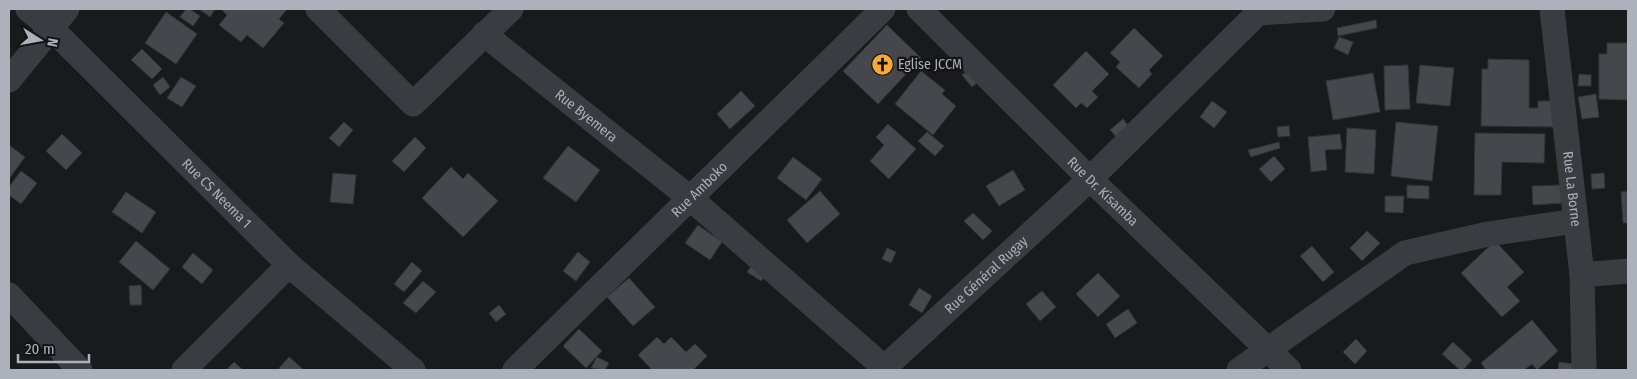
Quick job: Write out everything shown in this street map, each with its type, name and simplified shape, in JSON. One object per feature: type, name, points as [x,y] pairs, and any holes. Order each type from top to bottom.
[{"type":"street","name":"Rue CS Neema 1","points":[[28,9],[51,28],[289,265],[413,370]]},
{"type":"street","points":[[9,80],[67,9]]},
{"type":"street","points":[[318,9],[413,104],[511,9]]},
{"type":"street","name":"Rue Amboko","points":[[515,370],[883,9]]},
{"type":"street","name":"Rue Dr. Kisamba","points":[[920,9],[1090,179],[1289,370]]},
{"type":"street","name":"Rue Général Rugay","points":[[885,369],[1090,179],[1258,13],[1323,9]]},
{"type":"street","name":"Rue La Borne","points":[[1552,9],[1582,275],[1584,370]]},
{"type":"street","name":"Rue Byemera","points":[[484,34],[690,198],[885,369]]},
{"type":"street","points":[[1239,370],[1405,253],[1488,234],[1576,221]]},
{"type":"street","points":[[184,370],[289,265]]},
{"type":"street","points":[[1582,275],[1628,271]]},
{"type":"street","points":[[9,295],[80,370]]},
{"type":"building","points":[[186,9],[190,9],[200,16],[193,26],[180,17]]},
{"type":"building","points":[[199,9],[215,9],[210,17]]},
{"type":"building","points":[[221,9],[287,9],[279,19],[284,23],[263,48],[247,35],[241,42],[219,25],[227,15]]},
{"type":"building","points":[[166,12],[197,34],[176,64],[145,43]]},
{"type":"building","points":[[1376,20],[1377,28],[1338,36],[1337,28]]},
{"type":"building","name":"Eglise JCCM","points":[[887,25],[921,58],[878,104],[843,71]]},
{"type":"building","points":[[1134,28],[1163,56],[1149,70],[1152,74],[1139,88],[1116,67],[1120,62],[1110,53]]},
{"type":"building","points":[[1339,37],[1353,42],[1348,55],[1334,48]]},
{"type":"building","points":[[1607,43],[1628,43],[1628,100],[1599,99],[1599,54],[1607,54]]},
{"type":"building","points":[[142,49],[162,69],[152,79],[131,60]]},
{"type":"building","points":[[1086,51],[1109,74],[1092,91],[1098,97],[1087,108],[1081,103],[1076,108],[1053,85]]},
{"type":"building","points":[[1488,59],[1529,60],[1529,108],[1538,108],[1538,101],[1557,101],[1556,127],[1481,126],[1482,69],[1488,69]]},
{"type":"building","points":[[975,64],[985,76],[972,87],[962,75]]},
{"type":"building","points":[[1408,65],[1410,109],[1385,110],[1384,66]]},
{"type":"building","points":[[1420,65],[1454,68],[1450,106],[1416,103]]},
{"type":"building","points":[[921,71],[945,90],[942,94],[956,106],[933,135],[895,104]]},
{"type":"building","points":[[1373,73],[1380,112],[1333,120],[1326,81]]},
{"type":"building","points":[[1579,74],[1591,75],[1591,86],[1578,86]]},
{"type":"building","points":[[163,77],[170,87],[160,95],[153,85]]},
{"type":"building","points":[[181,77],[196,86],[182,107],[167,98]]},
{"type":"building","points":[[741,91],[755,106],[730,129],[717,114]]},
{"type":"building","points":[[1596,94],[1599,117],[1582,119],[1578,97]]},
{"type":"building","points":[[1212,101],[1227,112],[1214,128],[1200,117]]},
{"type":"building","points":[[1123,119],[1131,129],[1118,139],[1110,130]]},
{"type":"building","points":[[344,122],[353,130],[339,147],[329,138]]},
{"type":"building","points":[[1396,122],[1438,126],[1432,181],[1391,176]]},
{"type":"building","points":[[888,124],[916,149],[889,179],[870,161],[884,145],[876,137]]},
{"type":"building","points":[[1289,126],[1290,136],[1278,137],[1277,127]]},
{"type":"building","points":[[1347,128],[1376,130],[1374,174],[1345,172]]},
{"type":"building","points":[[927,132],[944,146],[935,156],[918,141]]},
{"type":"building","points":[[1475,133],[1545,134],[1544,163],[1502,162],[1501,195],[1474,195]]},
{"type":"building","points":[[62,134],[82,153],[66,170],[46,151]]},
{"type":"building","points":[[1340,134],[1342,149],[1325,150],[1327,170],[1311,172],[1308,137]]},
{"type":"building","points":[[415,137],[426,148],[404,172],[392,161]]},
{"type":"building","points":[[1279,142],[1280,148],[1251,157],[1248,150]]},
{"type":"building","points":[[9,145],[25,157],[9,179]]},
{"type":"building","points":[[568,146],[600,170],[576,202],[543,178]]},
{"type":"building","points":[[1274,156],[1285,169],[1271,182],[1259,169]]},
{"type":"building","points":[[793,157],[822,179],[806,200],[777,178]]},
{"type":"building","points":[[451,167],[463,179],[468,173],[498,201],[463,237],[422,198]]},
{"type":"building","points":[[1013,170],[1025,190],[999,206],[986,186]]},
{"type":"building","points":[[21,171],[37,183],[21,204],[9,195],[9,187]]},
{"type":"building","points":[[333,173],[356,175],[353,204],[330,202]]},
{"type":"building","points":[[1604,173],[1605,188],[1592,189],[1591,174]]},
{"type":"building","points":[[1407,185],[1429,186],[1429,199],[1407,198]]},
{"type":"building","points":[[1562,185],[1562,203],[1533,205],[1532,186]]},
{"type":"building","points":[[820,191],[840,214],[807,243],[787,220]]},
{"type":"building","points":[[1628,191],[1628,223],[1623,223],[1621,192]]},
{"type":"building","points":[[126,192],[156,212],[142,233],[112,212]]},
{"type":"building","points":[[1385,196],[1404,196],[1403,213],[1385,212]]},
{"type":"building","points":[[973,213],[992,231],[983,240],[964,221]]},
{"type":"building","points":[[698,225],[722,242],[710,260],[685,243]]},
{"type":"building","points":[[1367,231],[1380,243],[1362,261],[1350,248]]},
{"type":"building","points":[[136,241],[170,269],[153,290],[119,262]]},
{"type":"building","points":[[1495,241],[1524,272],[1507,287],[1520,301],[1502,317],[1461,273]]},
{"type":"building","points":[[1312,246],[1334,272],[1323,282],[1300,256]]},
{"type":"building","points":[[887,248],[896,252],[891,263],[882,259]]},
{"type":"building","points":[[578,252],[590,262],[576,281],[563,271]]},
{"type":"building","points":[[193,253],[213,270],[202,284],[182,267]]},
{"type":"building","points":[[755,261],[769,271],[761,281],[747,272]]},
{"type":"building","points":[[412,262],[422,271],[404,292],[394,284]]},
{"type":"building","points":[[1098,273],[1120,296],[1098,317],[1076,294]]},
{"type":"building","points":[[629,278],[655,307],[633,326],[607,297]]},
{"type":"building","points":[[423,281],[436,292],[416,313],[403,303]]},
{"type":"building","points":[[141,285],[142,305],[130,305],[129,286]]},
{"type":"building","points":[[919,288],[932,296],[922,313],[909,305]]},
{"type":"building","points":[[1042,291],[1056,307],[1040,321],[1026,304]]},
{"type":"building","points":[[499,305],[506,314],[496,322],[489,313]]},
{"type":"building","points":[[1128,309],[1137,323],[1115,338],[1106,324]]},
{"type":"building","points":[[1532,320],[1558,351],[1537,370],[1532,364],[1524,370],[1486,370],[1481,363]]},
{"type":"building","points":[[579,329],[602,351],[586,368],[563,346]]},
{"type":"building","points":[[657,337],[664,344],[671,337],[686,352],[695,344],[707,356],[693,370],[652,370],[638,355]]},
{"type":"building","points":[[1356,339],[1367,351],[1355,364],[1343,352]]},
{"type":"building","points":[[1453,342],[1472,360],[1463,370],[1460,370],[1442,354]]},
{"type":"building","points":[[289,357],[304,370],[281,370],[279,368]]},
{"type":"building","points":[[597,357],[609,363],[605,370],[591,368]]},
{"type":"building","points":[[234,362],[243,370],[226,370]]},
{"type":"building","points":[[1559,362],[1581,365],[1580,370],[1558,370]]},
{"type":"place","name":"Eglise JCCM","points":[[882,64]]}]
